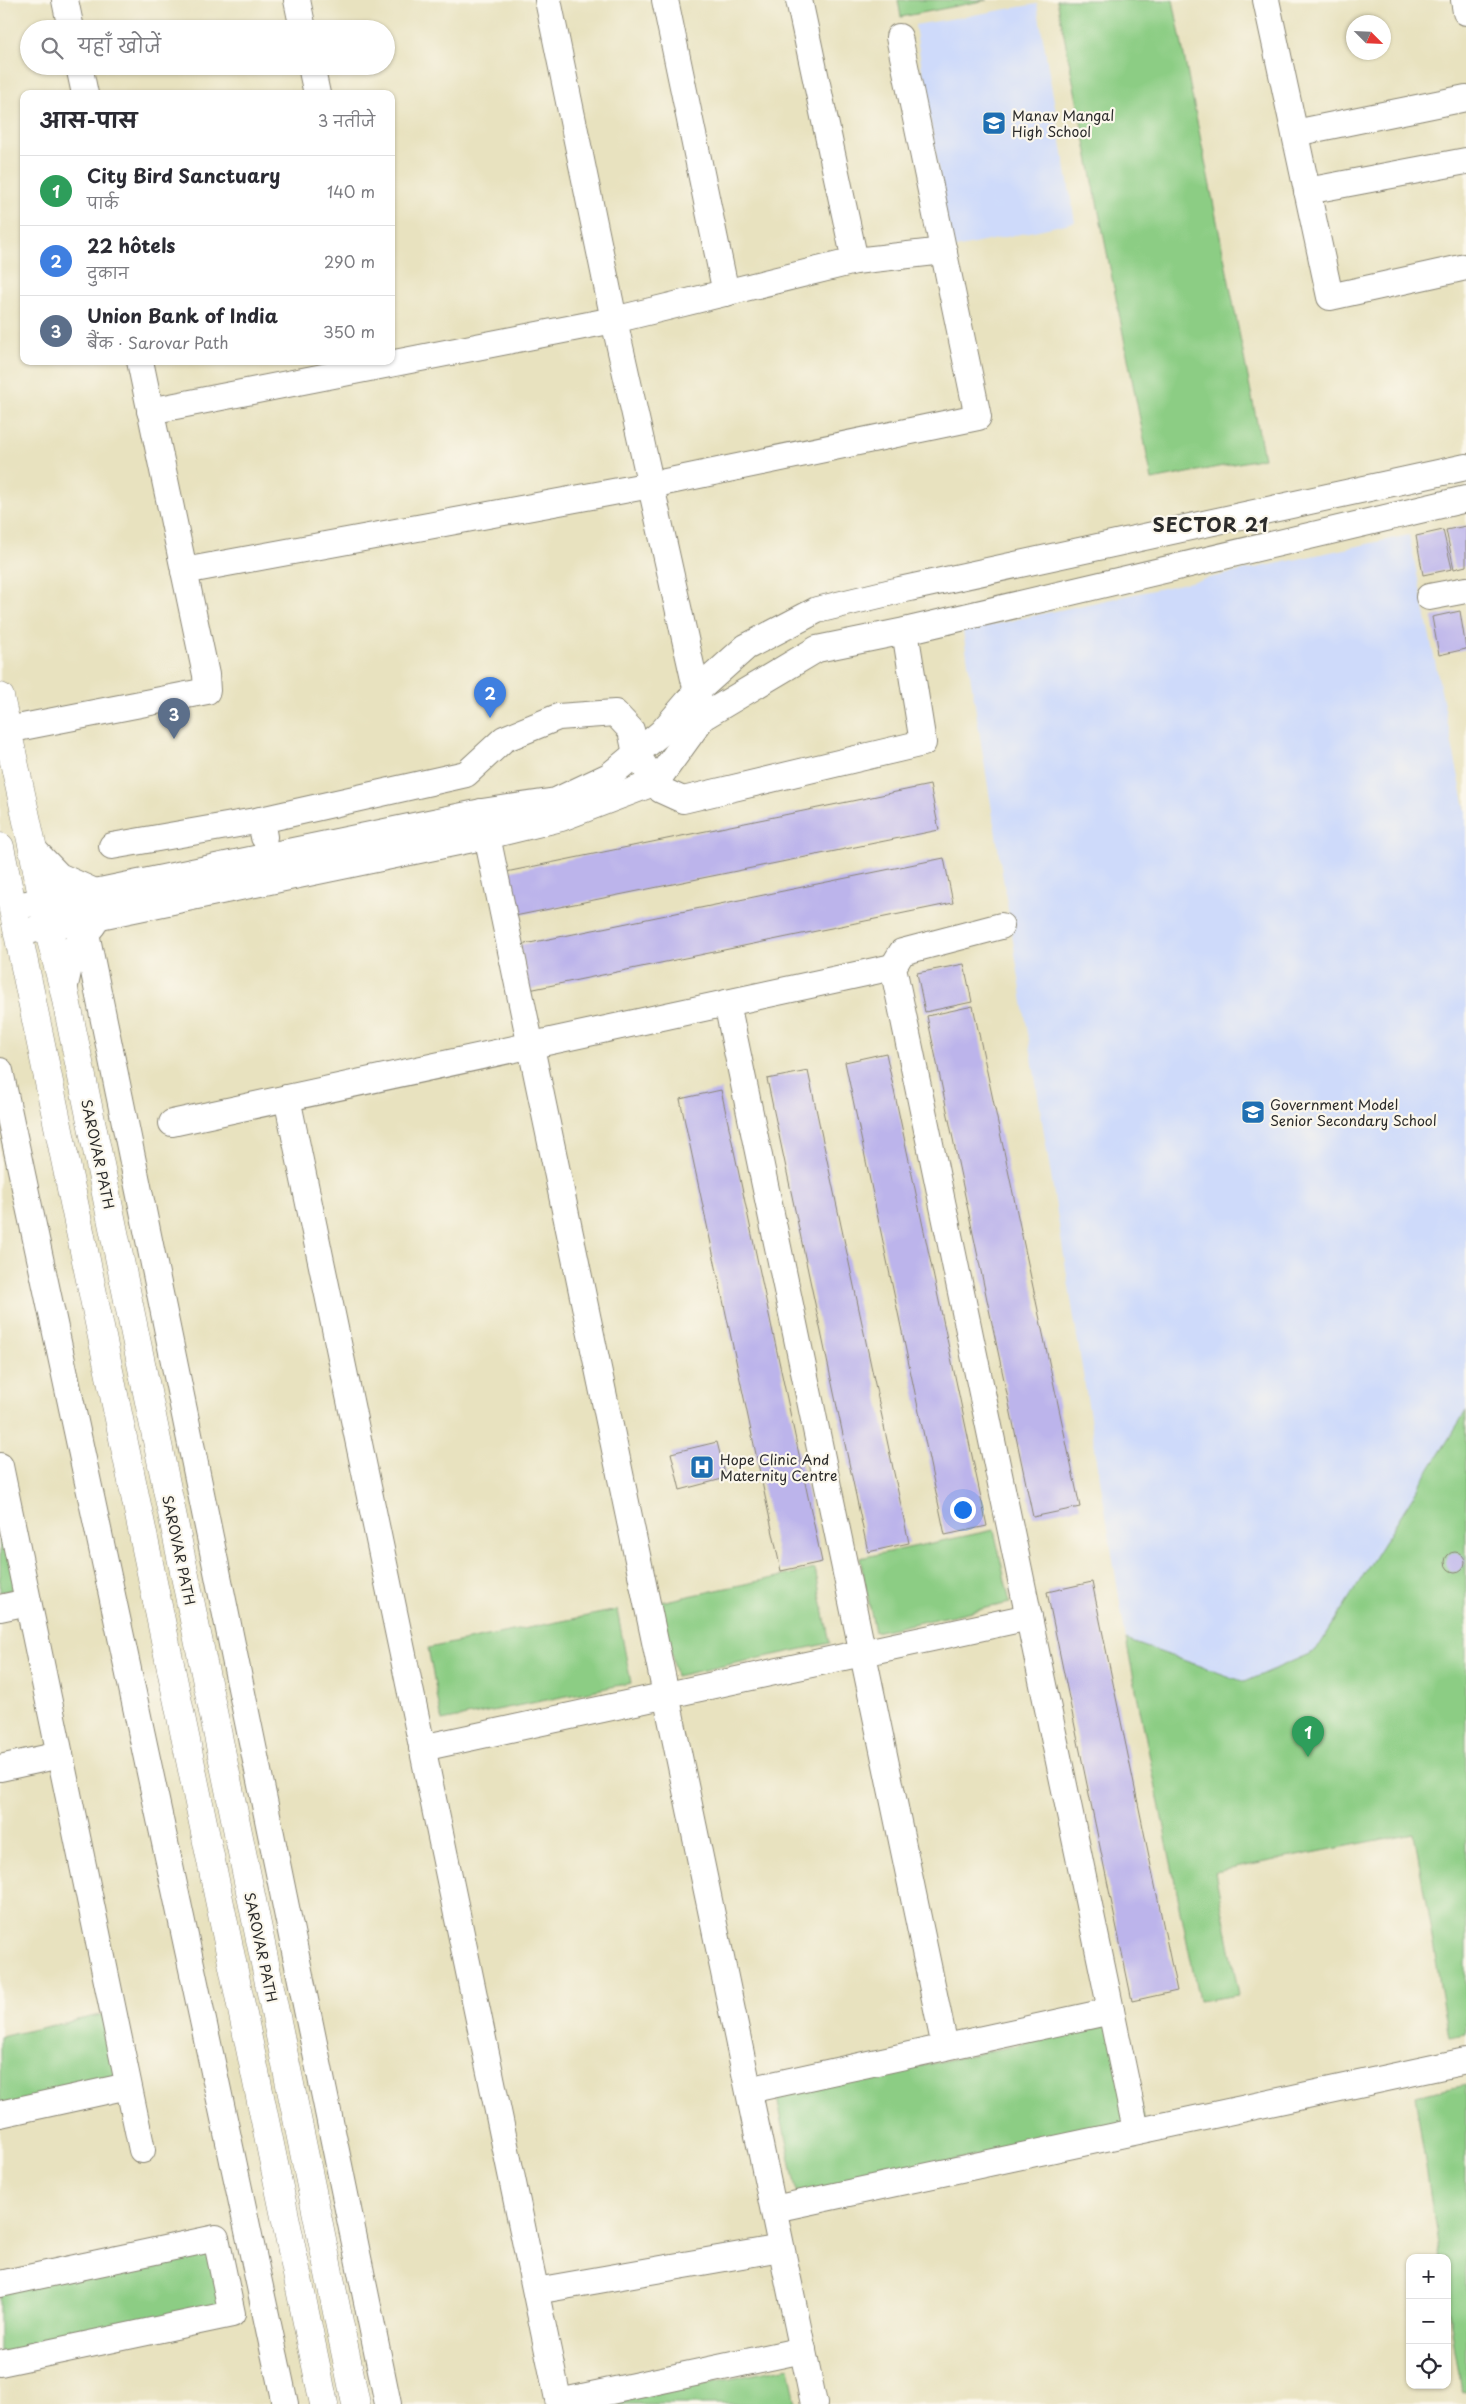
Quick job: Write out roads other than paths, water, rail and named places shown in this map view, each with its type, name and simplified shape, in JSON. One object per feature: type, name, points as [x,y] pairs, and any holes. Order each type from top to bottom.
[{"type":"main road","name":"SAROVAR PATH","points":[[0,697],[33,849],[45,915],[64,990],[356,2404]]},
{"type":"main road","points":[[0,847],[324,2404]]},
{"type":"street","points":[[65,0],[69,20]]},
{"type":"street","points":[[297,0],[301,20]]},
{"type":"street","points":[[548,0],[614,320],[703,717]]},
{"type":"street","points":[[665,0],[726,293]]},
{"type":"street","points":[[799,0],[855,262]]},
{"type":"street","points":[[1266,0],[1330,297],[1466,267]]},
{"type":"street","points":[[1464,0],[1466,12]]},
{"type":"street","points":[[184,571],[651,485],[978,417],[900,37]]},
{"type":"street","points":[[81,75],[83,90]]},
{"type":"street","points":[[313,75],[316,90]]},
{"type":"street","points":[[1295,133],[1466,98]]},
{"type":"street","points":[[1307,192],[1466,161]]},
{"type":"street","points":[[395,359],[614,320],[855,262],[944,251]]},
{"type":"street","points":[[7,730],[206,691],[206,675],[141,365]]},
{"type":"street","points":[[150,411],[364,365]]},
{"type":"street","points":[[18,933],[45,915],[98,891],[268,869],[485,824],[556,802],[609,776],[636,754],[662,732],[697,691],[746,647],[817,610],[900,590],[1466,467]]},
{"type":"street","points":[[485,824],[561,818],[656,782],[703,717],[817,649],[905,631],[1466,500]]},
{"type":"street","points":[[1429,598],[1466,590]]},
{"type":"street","points":[[112,846],[260,820],[466,774],[504,739],[558,717],[615,713],[631,730],[636,754],[661,790],[683,800],[923,743],[905,631]]},
{"type":"street","points":[[260,820],[268,869]]},
{"type":"street","points":[[485,824],[814,2404]]},
{"type":"street","points":[[33,849],[59,876],[98,891]]},
{"type":"street","points":[[12,906],[45,915],[97,923],[268,869]]},
{"type":"street","points":[[98,891],[97,923],[388,2404]]},
{"type":"street","points":[[64,990],[73,949],[97,923]]},
{"type":"street","points":[[1001,926],[902,952],[893,967],[1136,2130]]},
{"type":"street","points":[[172,1123],[893,967]]},
{"type":"street","points":[[727,1003],[945,2047]]},
{"type":"street","points":[[0,1071],[285,2404]]},
{"type":"street","points":[[287,1098],[559,2403],[803,2350]]},
{"type":"street","points":[[0,1466],[5,1515],[28,1602],[142,2150]]},
{"type":"street","points":[[0,1608],[28,1602]]},
{"type":"street","points":[[422,1748],[1029,1617]]},
{"type":"street","points":[[0,1768],[60,1755]]},
{"type":"street","points":[[749,2090],[1111,2011]]},
{"type":"street","points":[[774,2209],[1136,2130],[1466,2061]]},
{"type":"street","points":[[0,2114],[128,2086]]},
{"type":"street","points":[[0,2284],[216,2238],[232,2314],[0,2363]]},
{"type":"street","points":[[536,2290],[781,2248]]},
{"type":"place","name":"Manav Mangal High School","points":[[994,123]]},
{"type":"place","name":"22 hôtels","points":[[490,718]]},
{"type":"place","name":"Union Bank of India","points":[[174,739]]},
{"type":"place","name":"Government Model Senior Secondary School","points":[[1253,1112]]},
{"type":"place","name":"Hope Clinic And Maternity Centre","points":[[702,1467]]},
{"type":"place","name":"City Bird Sanctuary","points":[[1308,1757]]},
{"type":"district","name":"SECTOR 21","points":[[1211,524]]}]
